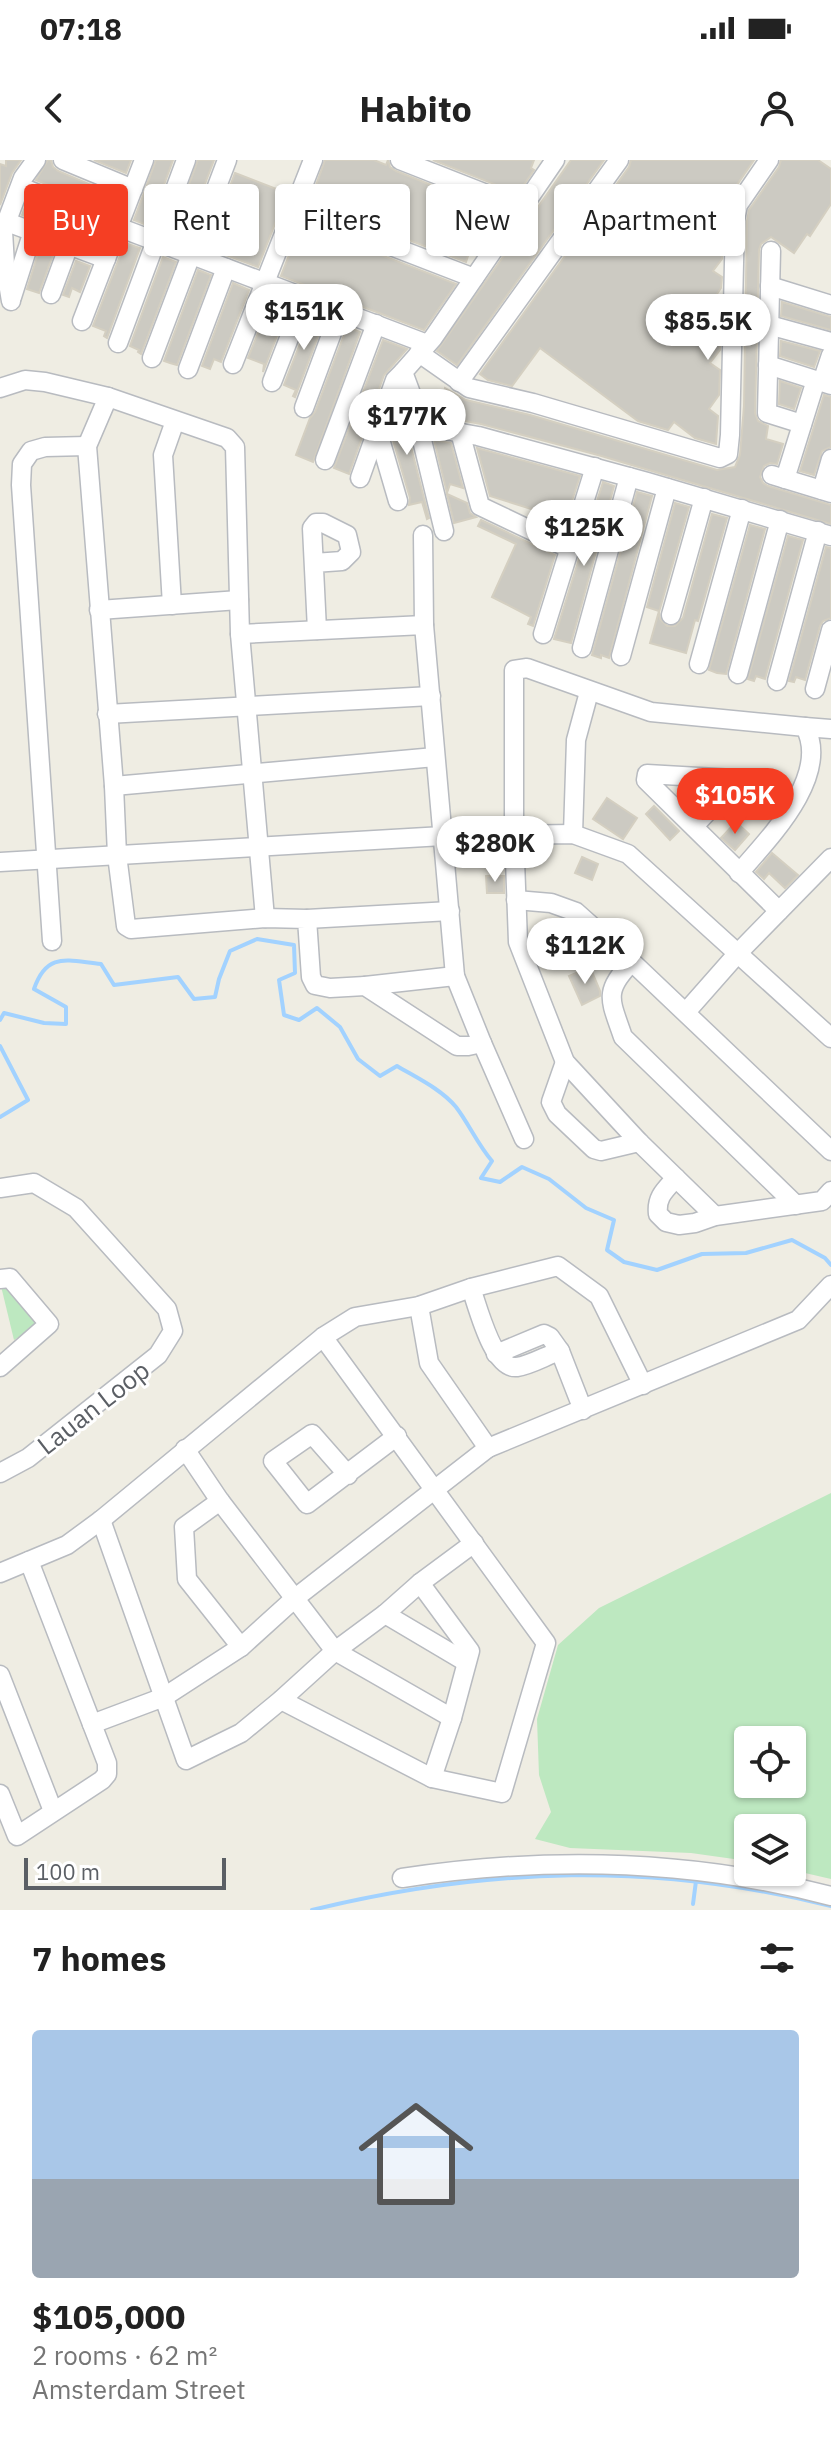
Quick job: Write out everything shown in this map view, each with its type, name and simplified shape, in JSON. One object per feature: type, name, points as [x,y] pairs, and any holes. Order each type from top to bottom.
[{"type":"street","points":[[25,256],[11,301],[3,231],[23,178],[36,160]]},
{"type":"street","points":[[63,160],[133,189]]},
{"type":"street","points":[[128,202],[144,160]]},
{"type":"street","points":[[177,184],[186,160]]},
{"type":"street","points":[[218,184],[227,160]]},
{"type":"street","points":[[304,184],[313,160]]},
{"type":"street","points":[[400,160],[461,184]]},
{"type":"street","points":[[538,185],[555,160]]},
{"type":"street","points":[[459,382],[619,160]]},
{"type":"street","points":[[195,256],[376,324],[423,349],[469,388],[563,411],[720,458],[728,454],[730,435],[735,220],[738,205],[769,160]]},
{"type":"street","points":[[7,222],[24,228]]},
{"type":"street","points":[[771,251],[767,413],[802,424]]},
{"type":"street","points":[[410,253],[474,278]]},
{"type":"street","points":[[51,294],[65,256]]},
{"type":"street","points":[[98,256],[106,259]]},
{"type":"street","points":[[82,321],[107,256]]},
{"type":"street","points":[[118,343],[150,256]]},
{"type":"street","points":[[152,358],[192,256]]},
{"type":"street","points":[[233,364],[277,256]]},
{"type":"street","points":[[360,478],[395,380],[423,349],[489,256]]},
{"type":"street","points":[[188,369],[226,268]]},
{"type":"street","points":[[770,286],[831,305]]},
{"type":"street","points":[[272,382],[305,297]]},
{"type":"street","points":[[304,408],[340,311]]},
{"type":"street","points":[[325,460],[376,324]]},
{"type":"street","points":[[769,325],[831,342]]},
{"type":"street","points":[[831,355],[823,382],[779,477],[826,492],[831,459]]},
{"type":"street","points":[[768,365],[823,382]]},
{"type":"street","points":[[403,372],[423,426],[421,436],[444,531]]},
{"type":"street","points":[[0,388],[25,380],[108,397],[227,438],[235,447],[240,634],[265,918]]},
{"type":"street","points":[[108,397],[87,446],[117,855],[126,926],[131,929],[265,918],[307,919],[450,911]]},
{"type":"street","points":[[172,605],[163,455],[175,421]]},
{"type":"street","points":[[423,426],[460,432],[595,467],[825,534],[777,681]]},
{"type":"street","points":[[377,429],[398,501]]},
{"type":"street","points":[[460,432],[480,506],[570,549]]},
{"type":"street","points":[[52,941],[22,464],[31,451],[45,447],[87,446]]},
{"type":"street","points":[[543,634],[595,467]]},
{"type":"street","points":[[582,648],[629,477]]},
{"type":"street","points":[[621,656],[667,488]]},
{"type":"street","points":[[671,615],[704,498]]},
{"type":"street","points":[[699,664],[742,509]]},
{"type":"street","points":[[738,674],[780,520]]},
{"type":"street","points":[[423,535],[424,625],[455,976],[524,1139]]},
{"type":"street","points":[[314,563],[317,630]]},
{"type":"street","points":[[99,610],[239,600]]},
{"type":"street","points":[[240,634],[424,625]]},
{"type":"street","points":[[815,689],[831,630]]},
{"type":"street","points":[[715,1216],[639,1142],[565,1062],[518,942],[514,670],[527,668],[651,712],[831,729]]},
{"type":"street","points":[[573,834],[576,740],[589,692]]},
{"type":"street","points":[[107,714],[431,696]]},
{"type":"street","points":[[739,873],[793,809],[811,774],[813,740],[805,727]]},
{"type":"street","points":[[114,786],[435,757]]},
{"type":"street","points":[[694,826],[779,911]]},
{"type":"street","points":[[0,862],[443,836],[573,834],[628,854],[831,1038]]},
{"type":"street","points":[[686,1012],[738,953],[831,858]]},
{"type":"street","points":[[516,900],[551,903],[576,912],[831,1151]]},
{"type":"street","points":[[307,919],[311,977],[315,985],[330,988],[365,986],[455,976]]},
{"type":"street","points":[[632,962],[612,986],[612,1004],[623,1037],[796,1205]]},
{"type":"street","points":[[365,986],[457,1046],[482,1043]]},
{"type":"street","points":[[565,1062],[551,1102],[557,1114],[594,1149],[601,1151],[639,1142]]},
{"type":"street","points":[[676,1178],[657,1204],[658,1214],[666,1222],[679,1225],[715,1216],[822,1201],[831,1191]]},
{"type":"street","name":"Lauan Loop","points":[[0,1188],[34,1183],[76,1208],[167,1309],[173,1331],[158,1355],[28,1458],[0,1473]]},
{"type":"street","points":[[0,1573],[67,1545],[323,1337],[355,1317],[419,1306],[471,1288],[558,1266],[599,1296],[643,1385]]},
{"type":"street","points":[[0,1279],[10,1278],[49,1324],[0,1367]]},
{"type":"street","points":[[92,1724],[164,1697],[241,1647],[294,1599],[488,1448],[798,1320],[831,1285]]},
{"type":"street","points":[[471,1288],[496,1354],[544,1334],[550,1337],[560,1351],[583,1410]]},
{"type":"street","points":[[419,1306],[429,1363],[488,1448]]},
{"type":"street","points":[[281,1700],[432,1778],[502,1793],[546,1643],[323,1337]]},
{"type":"street","points":[[348,1475],[397,1436]]},
{"type":"street","points":[[185,1449],[220,1501],[335,1651],[452,1718]]},
{"type":"street","points":[[220,1501],[184,1527],[187,1579],[241,1647]]},
{"type":"street","points":[[101,1520],[186,1760],[241,1733],[335,1651],[474,1543]]},
{"type":"street","points":[[0,1794],[17,1836],[107,1774],[107,1763],[29,1561]]},
{"type":"street","points":[[420,1583],[470,1651],[432,1778]]},
{"type":"street","points":[[385,1614],[466,1662]]},
{"type":"street","points":[[0,1675],[53,1811]]},
{"type":"street","points":[[402,1878],[510,1865],[633,1864],[720,1873],[831,1896]]},
{"type":"green space","points":[[10,1284],[39,1324],[14,1340],[1,1286]]},
{"type":"green space","points":[[831,1493],[831,1879],[806,1873],[806,1814],[734,1814],[734,1859],[691,1853],[570,1848],[535,1839],[551,1812],[539,1775],[537,1719],[558,1645],[599,1608]]},
{"type":"building","points":[[6,160],[21,160],[12,173],[0,205],[0,164],[6,166]]},
{"type":"building","points":[[51,160],[58,171],[89,184],[46,184],[36,180]]},
{"type":"building","points":[[94,160],[131,160],[126,173]]},
{"type":"building","points":[[156,160],[173,160],[164,184],[147,184]]},
{"type":"building","points":[[198,160],[214,160],[205,184],[189,184]]},
{"type":"building","points":[[325,160],[374,160],[386,165],[388,160],[390,167],[396,171],[429,184],[426,184],[426,247],[410,240],[410,184],[316,184]]},
{"type":"building","points":[[433,160],[534,160],[531,168],[534,170],[524,184],[494,184]]},
{"type":"building","points":[[571,160],[604,160],[587,184],[554,184]]},
{"type":"building","points":[[631,160],[754,160],[738,184],[617,184]]},
{"type":"building","points":[[781,160],[818,160],[831,169],[831,204],[810,236],[807,234],[794,253],[771,237],[761,244],[759,250],[755,413],[758,421],[768,426],[766,439],[783,444],[777,464],[764,466],[760,477],[768,486],[831,505],[831,524],[598,455],[481,424],[438,416],[445,388],[466,400],[530,415],[717,470],[735,467],[740,455],[744,406],[747,221],[749,210]]},
{"type":"building","points":[[235,173],[275,188],[275,224],[258,267],[228,256],[259,256],[259,184],[231,184]]},
{"type":"building","points":[[554,184],[554,230],[538,252],[538,207]]},
{"type":"building","points":[[144,193],[144,224],[134,220]]},
{"type":"building","points":[[128,244],[140,248],[107,338],[104,336],[106,331],[93,326],[120,256],[128,256]]},
{"type":"building","points":[[37,256],[53,256],[39,293],[27,289]]},
{"type":"building","points":[[289,256],[384,256],[456,284],[424,330],[281,276]]},
{"type":"building","points":[[450,256],[468,256],[466,262]]},
{"type":"building","points":[[504,256],[535,256],[457,365],[437,351]]},
{"type":"building","points":[[565,256],[722,256],[713,271],[722,277],[717,294],[721,298],[720,350],[710,363],[720,370],[719,395],[709,409],[718,416],[716,444],[695,438],[674,422],[668,430],[638,421],[540,348],[512,386],[488,380],[480,374]]},
{"type":"building","points":[[163,257],[176,262],[141,354],[130,346]]},
{"type":"building","points":[[76,261],[90,266],[80,292],[72,288],[69,297],[63,295]]},
{"type":"building","points":[[198,270],[211,275],[177,365],[164,361]]},
{"type":"building","points":[[233,283],[249,290],[221,362],[214,359],[210,369],[202,366]]},
{"type":"building","points":[[272,298],[289,305],[263,372],[264,364],[248,358]]},
{"type":"building","points":[[782,302],[831,317],[831,330],[781,316]]},
{"type":"building","points":[[312,313],[325,318],[295,397],[296,390],[284,385]]},
{"type":"building","points":[[347,327],[360,332],[313,462],[296,455]]},
{"type":"building","points":[[383,340],[407,349],[384,375],[349,474],[334,468]]},
{"type":"building","points":[[781,341],[820,351],[814,367],[780,356]]},
{"type":"building","points":[[780,381],[801,388],[794,409],[779,404]]},
{"type":"building","points":[[824,395],[831,397],[831,447],[822,451],[814,475],[800,471]]},
{"type":"building","points":[[401,401],[411,427],[409,439],[427,519],[422,502],[409,505],[410,498],[390,430]]},
{"type":"building","points":[[434,440],[451,443],[463,488],[450,484],[447,493]]},
{"type":"building","points":[[477,448],[580,476],[562,532],[563,519],[490,496]]},
{"type":"building","points":[[603,482],[614,486],[571,643],[554,639]]},
{"type":"building","points":[[637,492],[652,496],[609,658],[601,655],[601,658],[592,655]]},
{"type":"building","points":[[447,494],[467,503],[470,513],[476,517],[454,523]]},
{"type":"building","points":[[675,503],[689,507],[659,612],[660,619],[667,626],[675,626],[683,618],[712,514],[727,518],[686,653],[650,643],[659,611],[647,607]]},
{"type":"building","points":[[481,520],[555,555],[533,626],[528,624],[531,617],[492,597],[516,544],[478,526]]},
{"type":"building","points":[[750,525],[765,529],[726,674],[717,673],[709,670]]},
{"type":"building","points":[[788,536],[803,540],[765,679],[756,676],[754,681],[748,679]]},
{"type":"building","points":[[826,547],[831,548],[831,618],[820,626],[805,680],[796,677],[794,682],[789,681]]},
{"type":"building","points":[[607,798],[637,818],[623,839],[593,819]]},
{"type":"building","points":[[654,806],[679,831],[670,840],[646,814]]},
{"type":"building","points":[[736,822],[749,834],[735,850],[721,838]]},
{"type":"building","points":[[772,853],[798,875],[785,888],[769,873],[764,879],[756,872]]},
{"type":"building","points":[[582,857],[598,864],[592,880],[575,873]]},
{"type":"building","points":[[486,876],[504,876],[504,893],[487,893]]},
{"type":"building","points":[[541,922],[558,928],[553,944],[535,938]]},
{"type":"building","points":[[590,967],[600,996],[582,1005],[569,976]]},
{"type":"waterway","points":[[0,1020],[4,1013],[44,1023],[66,1024],[66,1007],[34,989],[45,969],[60,961],[101,964],[114,985],[178,977],[194,999],[215,997],[230,951],[257,939],[294,945],[295,973],[279,980],[284,1015],[299,1020],[317,1008],[340,1027],[358,1059],[380,1076],[397,1066],[443,1095],[456,1107],[492,1161],[481,1178],[500,1182],[522,1167],[549,1179],[586,1208],[614,1220],[607,1250],[624,1262],[657,1270],[702,1254],[746,1253],[792,1240],[825,1258],[831,1265]]},
{"type":"waterway","points":[[0,1046],[28,1100],[0,1117]]},
{"type":"waterway","points":[[312,1910],[443,1885],[571,1875],[700,1882],[831,1906]]},
{"type":"waterway","points":[[693,1904],[696,1881]]}]
